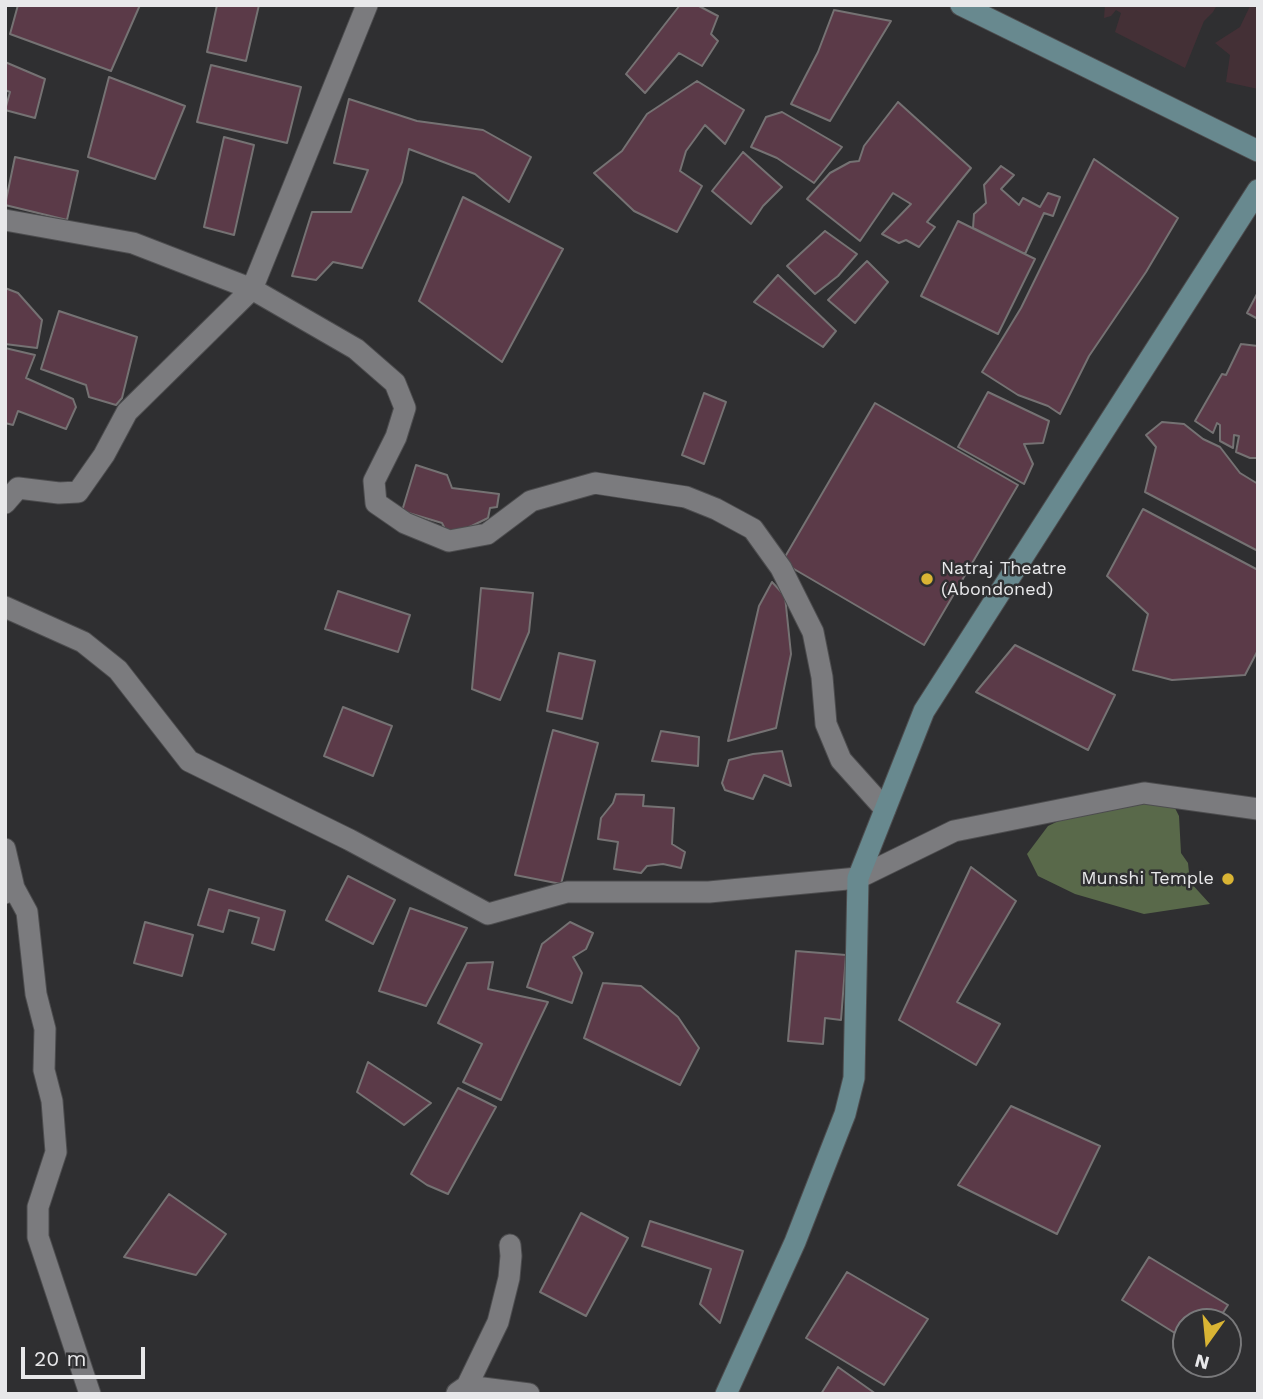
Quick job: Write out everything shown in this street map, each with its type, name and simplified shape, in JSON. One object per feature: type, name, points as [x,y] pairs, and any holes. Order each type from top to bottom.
[{"type":"main road","points":[[961,5],[1258,151]]},
{"type":"main road","points":[[726,1394],[795,1242],[845,1114],[854,1078],[858,878],[925,710],[1258,190]]},
{"type":"street","points":[[5,503],[18,488],[59,493],[78,492],[104,455],[127,412],[252,289],[367,5]]},
{"type":"street","points":[[5,220],[133,243],[252,289],[356,349],[395,383],[405,408],[396,437],[374,481],[376,503],[405,523],[449,541],[487,534],[531,501],[594,483],[687,497],[752,529],[781,568],[813,632],[822,677],[826,724],[842,760],[885,809]]},
{"type":"street","points":[[5,607],[83,642],[118,670],[189,761],[350,840],[488,914],[567,892],[709,892],[858,878],[954,831],[1144,793],[1258,809]]},
{"type":"street","points":[[5,849],[10,891],[27,912],[36,994],[44,1029],[44,1070],[52,1101],[56,1152],[38,1207],[38,1237],[90,1394]]},
{"type":"street","points":[[510,1245],[509,1278],[498,1322],[461,1390],[529,1394]]},
{"type":"shaded area","points":[[1105,5],[1217,5],[1204,21],[1185,68],[1115,32],[1121,13],[1116,10],[1111,16],[1104,18]]},
{"type":"shaded area","points":[[1250,6],[1258,8],[1258,89],[1226,82],[1230,55],[1215,43],[1240,27]]},
{"type":"green space","points":[[1148,799],[1174,806],[1179,816],[1181,853],[1188,863],[1190,882],[1210,904],[1144,914],[1075,894],[1038,876],[1027,854],[1048,826],[1075,813]]},
{"type":"building","points":[[18,5],[140,5],[111,71],[10,34]]},
{"type":"building","points":[[217,5],[259,5],[246,61],[207,52]]},
{"type":"building","points":[[680,5],[697,5],[718,16],[711,34],[718,41],[702,66],[679,53],[645,93],[626,74]]},
{"type":"building","points":[[834,10],[891,21],[830,121],[791,104],[818,52]]},
{"type":"building","points":[[5,62],[45,79],[35,118],[5,110],[10,92],[5,90]]},
{"type":"building","points":[[211,65],[301,87],[287,143],[197,122]]},
{"type":"building","points":[[109,77],[185,106],[155,179],[88,157]]},
{"type":"building","points":[[697,81],[744,110],[725,144],[705,125],[686,151],[680,171],[702,186],[677,232],[634,211],[594,173],[622,151],[647,114]]},
{"type":"building","points":[[349,99],[417,121],[483,130],[531,157],[509,202],[475,174],[409,149],[402,182],[362,268],[333,262],[316,280],[292,276],[312,212],[351,212],[368,170],[334,163]]},
{"type":"building","points":[[898,102],[971,168],[927,222],[935,227],[919,247],[906,240],[899,243],[882,234],[911,204],[893,193],[860,241],[807,199],[830,173],[850,162],[859,161],[864,146]]},
{"type":"building","points":[[782,112],[842,147],[814,183],[777,158],[751,147],[766,117]]},
{"type":"building","points":[[224,137],[254,145],[234,235],[204,227]]},
{"type":"building","points":[[743,152],[782,187],[763,206],[751,224],[712,191]]},
{"type":"building","points":[[15,157],[78,171],[67,220],[5,205]]},
{"type":"building","points":[[1094,159],[1178,218],[1146,272],[1089,356],[1060,414],[1048,406],[1018,395],[982,372],[1021,308]]},
{"type":"building","points":[[1001,166],[1014,175],[1001,189],[1019,205],[1023,198],[1040,207],[1048,193],[1060,197],[1053,216],[1044,213],[1025,254],[973,228],[974,214],[986,203],[984,185]]},
{"type":"building","points":[[463,197],[563,249],[502,362],[419,301]]},
{"type":"building","points":[[958,221],[1035,259],[998,334],[921,296]]},
{"type":"building","points":[[825,231],[857,254],[838,276],[815,294],[787,266]]},
{"type":"building","points":[[867,261],[888,282],[855,323],[828,300]]},
{"type":"building","points":[[778,275],[836,331],[823,347],[754,302]]},
{"type":"building","points":[[5,288],[18,293],[42,320],[37,348],[5,344]]},
{"type":"building","points":[[1258,292],[1258,319],[1247,313]]},
{"type":"building","points":[[59,311],[137,337],[122,398],[116,405],[89,397],[86,385],[41,369]]},
{"type":"building","points":[[1241,344],[1258,346],[1258,458],[1250,458],[1236,452],[1239,436],[1234,435],[1233,448],[1220,441],[1220,425],[1217,423],[1213,433],[1195,421],[1222,374],[1226,375]]},
{"type":"building","points":[[5,348],[35,355],[26,378],[73,399],[76,407],[66,429],[18,411],[13,425],[5,423]]},
{"type":"building","points":[[988,392],[1049,421],[1043,443],[1024,444],[1033,464],[1024,484],[958,447]]},
{"type":"building","points":[[704,393],[726,402],[704,464],[682,455]]},
{"type":"building","points":[[875,403],[1018,485],[924,645],[782,562]]},
{"type":"building","points":[[1162,422],[1184,424],[1203,439],[1220,447],[1240,473],[1258,484],[1258,551],[1145,492],[1156,447],[1146,435]]},
{"type":"building","points":[[416,465],[447,475],[452,488],[499,494],[497,507],[490,508],[488,518],[449,537],[442,523],[402,511]]},
{"type":"building","points":[[1143,509],[1258,570],[1258,650],[1245,675],[1172,680],[1133,670],[1148,614],[1107,576]]},
{"type":"building","points":[[772,582],[785,596],[791,654],[776,728],[728,741],[759,606]]},
{"type":"building","points":[[481,588],[533,593],[529,632],[500,700],[472,689]]},
{"type":"building","points":[[338,591],[410,615],[398,652],[325,629]]},
{"type":"building","points":[[1015,645],[1115,695],[1088,750],[976,692]]},
{"type":"building","points":[[559,653],[595,661],[582,719],[547,711]]},
{"type":"building","points":[[343,707],[392,726],[373,776],[324,756]]},
{"type":"building","points":[[553,730],[598,743],[561,884],[515,875]]},
{"type":"building","points":[[661,731],[699,737],[698,766],[652,761]]},
{"type":"building","points":[[782,751],[791,786],[764,775],[753,799],[725,790],[722,783],[729,760]]},
{"type":"building","points":[[616,794],[644,795],[643,806],[674,808],[672,844],[685,852],[681,868],[663,864],[647,866],[641,873],[614,869],[618,842],[598,839],[601,818],[613,803]]},
{"type":"building","points":[[971,867],[1016,901],[957,1002],[1000,1024],[976,1065],[899,1020]]},
{"type":"building","points":[[348,876],[395,900],[373,944],[326,920]]},
{"type":"building","points":[[209,889],[285,911],[274,950],[252,943],[259,918],[229,910],[223,932],[198,925]]},
{"type":"building","points":[[410,908],[467,928],[426,1006],[379,991]]},
{"type":"building","points":[[145,922],[193,935],[182,976],[134,963]]},
{"type":"building","points":[[570,922],[593,933],[586,949],[573,957],[582,973],[572,1003],[527,987],[542,944]]},
{"type":"building","points":[[796,951],[846,955],[841,1020],[825,1018],[823,1044],[788,1041]]},
{"type":"building","points":[[493,962],[488,989],[548,1002],[501,1100],[463,1082],[482,1044],[438,1023],[467,963]]},
{"type":"building","points":[[603,983],[641,986],[678,1017],[699,1048],[680,1085],[584,1038]]},
{"type":"building","points":[[368,1062],[431,1103],[404,1125],[357,1092]]},
{"type":"building","points":[[458,1088],[496,1107],[448,1194],[411,1174]]},
{"type":"building","points":[[1011,1106],[1100,1146],[1057,1234],[958,1185]]},
{"type":"building","points":[[169,1194],[226,1234],[196,1275],[124,1257]]},
{"type":"building","points":[[581,1213],[628,1238],[586,1316],[540,1292]]},
{"type":"building","points":[[650,1221],[743,1251],[720,1323],[700,1304],[711,1269],[642,1246]]},
{"type":"building","points":[[1149,1257],[1228,1305],[1226,1308],[1172,1308],[1172,1331],[1122,1300]]},
{"type":"building","points":[[847,1272],[928,1319],[884,1385],[806,1338]]},
{"type":"building","points":[[838,1367],[876,1394],[821,1394]]},
{"type":"place","name":"Natraj Theatre (Abondoned)","points":[[927,579]]},
{"type":"place","name":"Munshi Temple","points":[[1228,879]]}]
